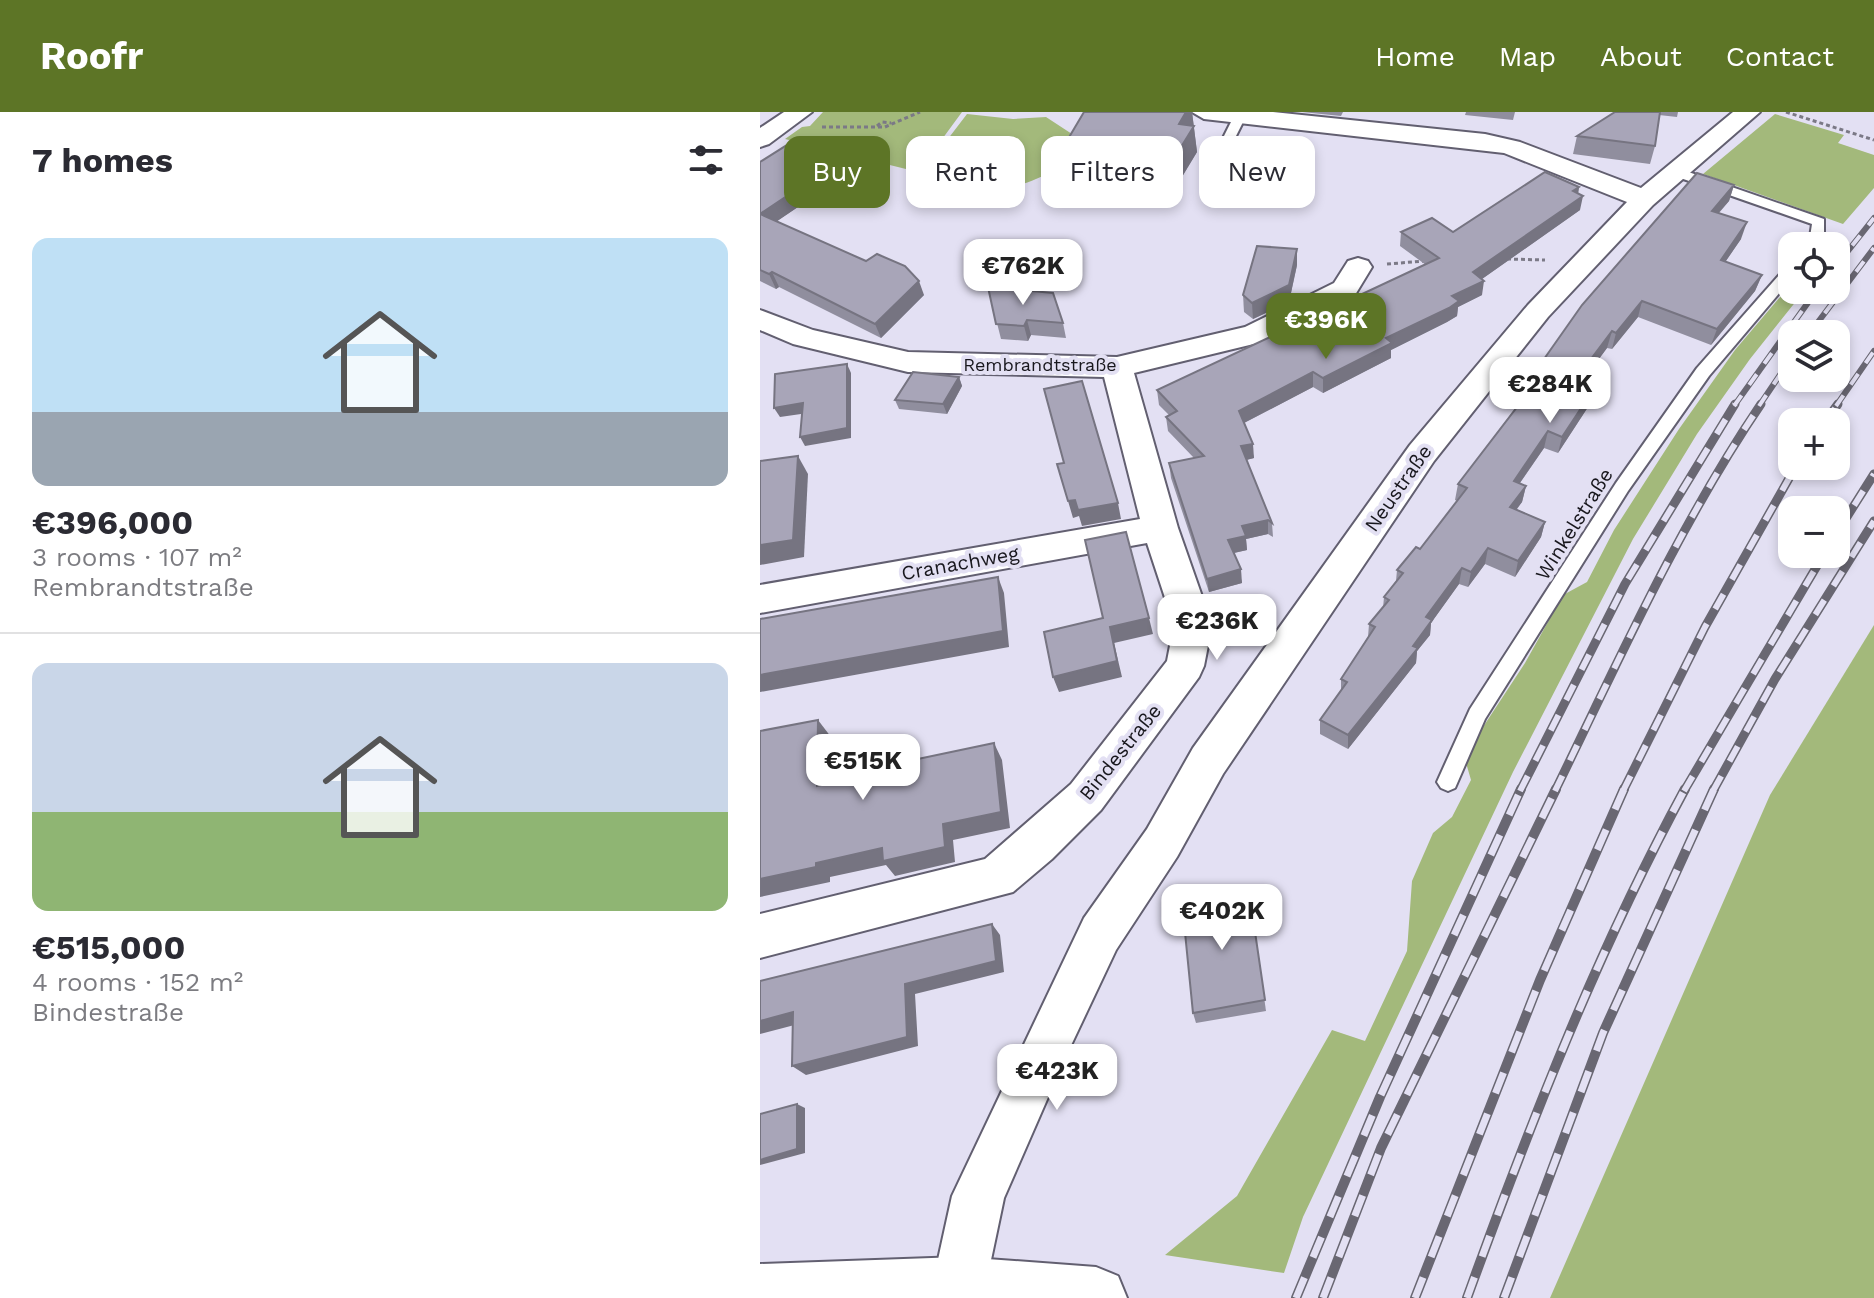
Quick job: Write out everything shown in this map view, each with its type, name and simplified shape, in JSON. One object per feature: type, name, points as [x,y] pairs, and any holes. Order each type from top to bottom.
[{"type":"street","points":[[1204,112],[1276,116],[1511,147],[1644,199]]},
{"type":"street","name":"Neustraße","points":[[960,1287],[978,1196],[1055,1026],[1111,917],[1162,843],[1208,761],[1422,453],[1538,311],[1644,199],[1748,112]]},
{"type":"street","points":[[760,139],[794,116]]},
{"type":"street","name":"Rembrandtstraße","points":[[760,319],[804,337],[908,362],[1117,367],[1255,334],[1345,289],[1358,267]]},
{"type":"street","name":"Bindestraße","points":[[760,936],[997,877],[1037,845],[1086,797],[1185,666],[1193,625],[1160,528],[1117,367]]},
{"type":"street","name":"Cranachweg","points":[[760,599],[1160,528]]},
{"type":"street","points":[[760,1295],[960,1287],[1096,1298]]},
{"type":"lane","points":[[1230,136],[1240,116]]},
{"type":"lane","points":[[1674,171],[1819,222],[1818,232]]},
{"type":"lane","name":"Winkelstraße","points":[[1448,782],[1477,715],[1622,487],[1703,372],[1778,285]]},
{"type":"path","points":[[794,116],[826,128],[885,127],[920,112]]},
{"type":"path","points":[[1786,112],[1874,140]]},
{"type":"path","points":[[1500,259],[1588,260]]},
{"type":"path","points":[[1358,267],[1427,260]]},
{"type":"green space","points":[[823,112],[962,112],[944,136],[906,136],[906,169],[890,165],[890,136],[789,136],[802,127],[810,126]]},
{"type":"green space","points":[[967,114],[1013,119],[1046,117],[1072,134],[1041,136],[1041,177],[1025,183],[1025,136],[950,136]]},
{"type":"green space","points":[[1775,114],[1844,135],[1838,143],[1874,155],[1874,188],[1843,224],[1703,174]]},
{"type":"green space","points":[[1778,299],[1778,304],[1794,304],[1778,320],[1697,434],[1633,539],[1513,772],[1303,1217],[1284,1273],[1165,1255],[1237,1196],[1332,1030],[1365,1041],[1407,951],[1412,881],[1433,833],[1452,817],[1471,780],[1464,756],[1525,663],[1563,595],[1587,582],[1614,530],[1679,429],[1735,350]]},
{"type":"green space","points":[[1874,625],[1874,1298],[1550,1298],[1770,795]]},
{"type":"building","points":[[1084,112],[1186,112],[1179,124],[1194,126],[1183,144],[1183,136],[1070,136]]},
{"type":"building","points":[[1615,112],[1660,112],[1655,146],[1577,136]]},
{"type":"building","points":[[784,147],[784,198],[760,214],[760,162]]},
{"type":"building","points":[[1545,172],[1579,187],[1573,191],[1583,196],[1473,272],[1484,281],[1452,296],[1459,301],[1386,338],[1392,343],[1323,378],[1313,372],[1239,411],[1253,444],[1241,446],[1272,523],[1268,520],[1242,526],[1246,536],[1228,540],[1241,569],[1207,579],[1169,463],[1204,456],[1166,417],[1177,411],[1157,390],[1439,258],[1401,232],[1432,218],[1453,232]]},
{"type":"building","points":[[1697,173],[1734,185],[1712,211],[1747,222],[1721,260],[1762,275],[1717,329],[1642,301],[1616,333],[1612,331],[1573,383],[1593,390],[1562,437],[1548,431],[1514,481],[1526,486],[1510,507],[1545,522],[1518,561],[1488,548],[1471,572],[1462,568],[1426,617],[1432,620],[1413,646],[1418,648],[1348,735],[1320,720],[1347,682],[1341,679],[1375,627],[1369,624],[1389,600],[1384,597],[1403,573],[1397,570],[1416,547],[1420,549],[1467,488],[1458,484],[1544,372],[1537,369],[1582,305]]},
{"type":"building","points":[[760,214],[866,261],[877,254],[905,266],[919,281],[875,324],[772,272],[769,274],[760,270]]},
{"type":"building","points":[[1257,246],[1297,249],[1289,285],[1252,303],[1243,295]]},
{"type":"building","points":[[988,287],[1053,293],[1063,323],[1027,320],[1024,326],[996,324]]},
{"type":"building","points":[[847,364],[847,428],[800,437],[803,403],[774,408],[775,374]]},
{"type":"building","points":[[913,372],[959,377],[943,404],[895,400]]},
{"type":"building","points":[[1082,381],[1118,503],[1078,510],[1075,500],[1068,501],[1057,464],[1064,463],[1044,389]]},
{"type":"building","points":[[798,456],[793,540],[760,545],[760,461]]},
{"type":"building","points":[[1126,532],[1149,618],[1110,627],[1117,661],[1053,677],[1044,632],[1103,618],[1085,540]]},
{"type":"building","points":[[998,577],[1003,631],[760,675],[760,619]]},
{"type":"building","points":[[818,720],[817,786],[875,772],[875,768],[994,743],[1001,812],[943,824],[945,847],[883,861],[882,848],[760,879],[760,731]]},
{"type":"building","points":[[1249,891],[1265,1000],[1193,1013],[1182,902]]},
{"type":"building","points":[[992,924],[996,961],[905,984],[907,1037],[792,1066],[793,1012],[760,1021],[760,981]]},
{"type":"building","points":[[797,1104],[797,1149],[760,1160],[760,1114]]},
{"type":"railway","points":[[1850,248],[1874,218]]},
{"type":"railway","points":[[1820,320],[1874,248]]},
{"type":"railway","points":[[1734,406],[1807,304]]},
{"type":"railway","points":[[1836,406],[1874,351]]},
{"type":"railway","points":[[1759,406],[1778,378]]},
{"type":"railway","points":[[1521,789],[1625,584],[1735,404]]},
{"type":"railway","points":[[1555,791],[1677,545],[1761,404]]},
{"type":"railway","points":[[1835,408],[1838,404]]},
{"type":"railway","points":[[1850,512],[1874,474]]},
{"type":"railway","points":[[1624,789],[1705,627],[1788,480]]},
{"type":"railway","points":[[1714,790],[1775,679],[1874,521]]},
{"type":"railway","points":[[1684,791],[1816,568]]},
{"type":"railway","points":[[1296,1298],[1380,1097],[1521,789]]},
{"type":"railway","points":[[1323,1298],[1381,1148],[1556,789]]},
{"type":"railway","points":[[1415,1298],[1540,980],[1624,789]]},
{"type":"railway","points":[[1467,1298],[1567,1039],[1623,913],[1685,789]]},
{"type":"railway","points":[[1504,1298],[1603,1033],[1714,790]]}]
